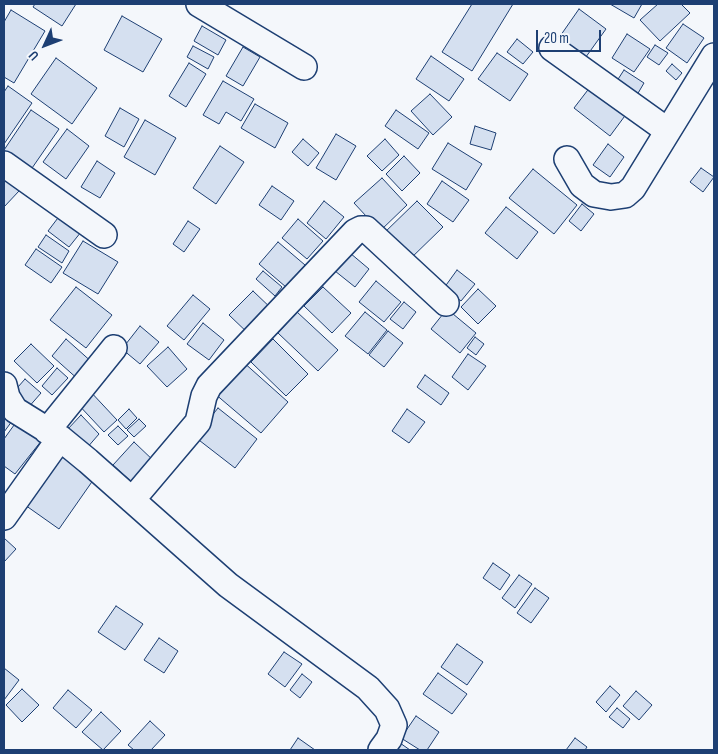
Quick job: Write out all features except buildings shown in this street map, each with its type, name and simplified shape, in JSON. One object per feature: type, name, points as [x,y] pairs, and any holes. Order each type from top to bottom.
[{"type":"street","points":[[199,4],[304,67]]},
{"type":"street","points":[[552,48],[668,131]]},
{"type":"street","points":[[567,159],[582,185],[594,194],[611,197],[625,195],[633,188],[714,56]]},
{"type":"street","points":[[4,164],[104,235]]},
{"type":"street","points":[[132,500],[198,422],[204,396],[209,386],[355,232],[361,229],[366,230],[446,303]]},
{"type":"street","points":[[4,517],[54,435],[114,348]]},
{"type":"street","points":[[4,385],[7,397],[15,410],[54,435],[132,500],[228,585],[368,688],[387,710],[394,725],[389,739],[381,750]]}]
